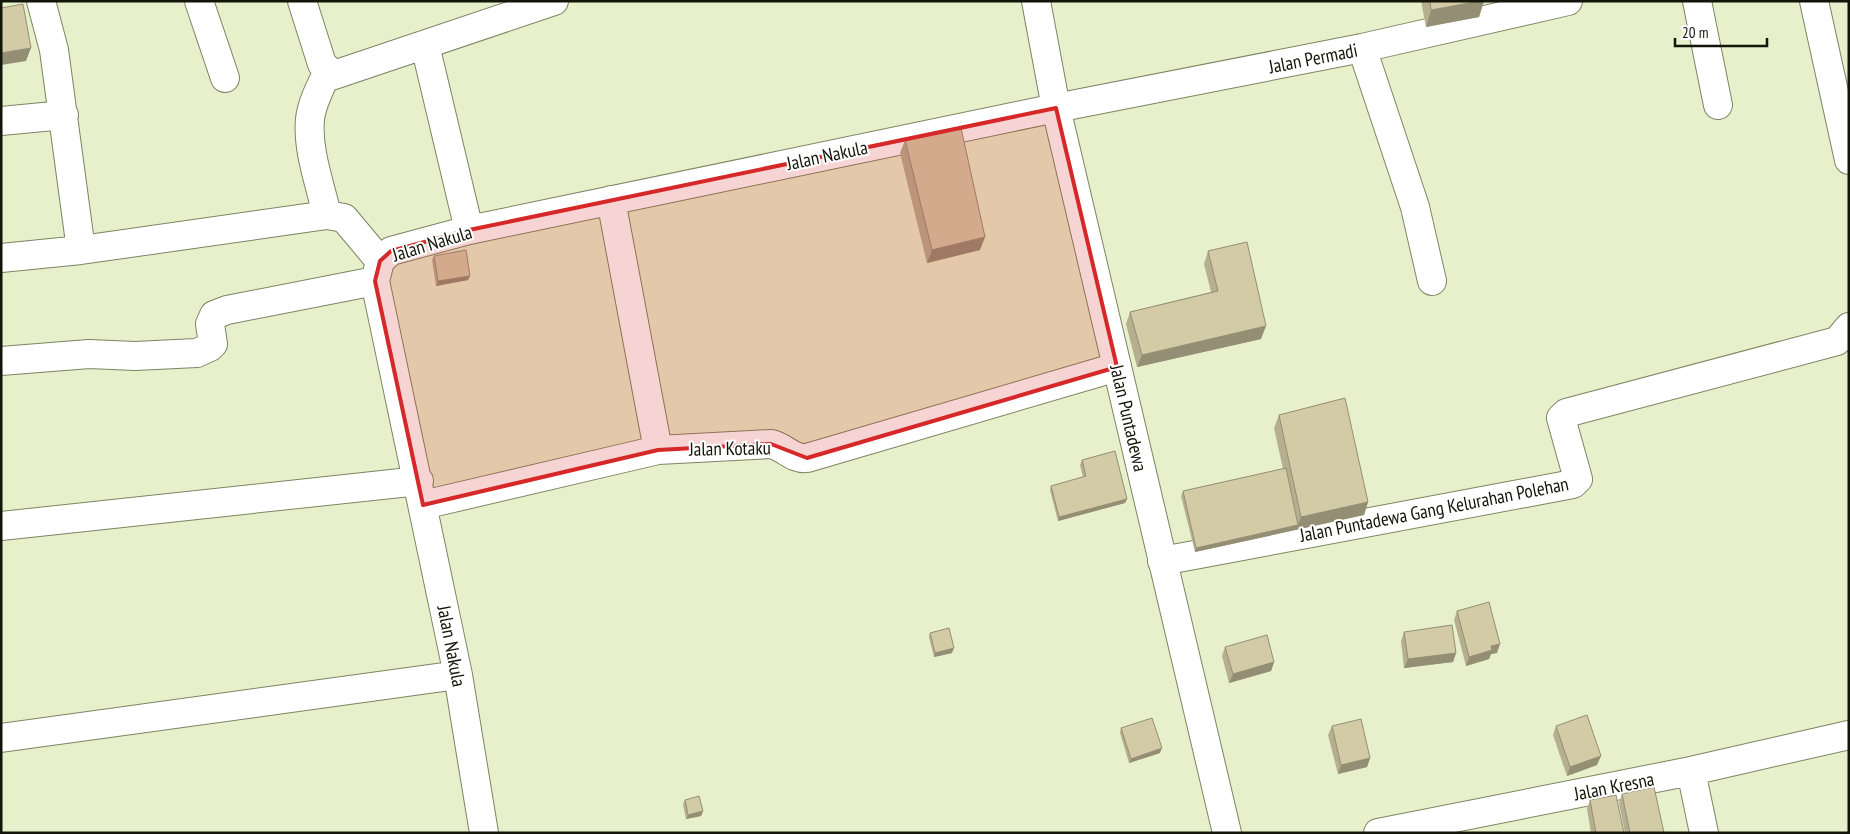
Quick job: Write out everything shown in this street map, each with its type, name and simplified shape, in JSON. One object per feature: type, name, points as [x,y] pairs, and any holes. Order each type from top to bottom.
[{"type":"street","points":[[41,1],[54,50],[81,250]]},
{"type":"street","points":[[199,1],[225,78]]},
{"type":"street","points":[[302,1],[322,64],[334,75],[554,1]]},
{"type":"street","name":"Jalan Puntadewa","points":[[1036,1],[1056,108],[1227,833]]},
{"type":"street","name":"Jalan Permadi","points":[[1056,108],[1362,48],[1568,1]]},
{"type":"street","points":[[1697,1],[1718,105]]},
{"type":"street","points":[[1814,1],[1849,160]]},
{"type":"street","points":[[425,45],[469,230]]},
{"type":"street","points":[[1362,48],[1415,207],[1432,281]]},
{"type":"street","points":[[327,215],[311,145],[310,119],[316,97],[328,71]]},
{"type":"street","name":"Jalan Nakula","points":[[484,833],[458,675],[378,271],[391,251],[469,230],[1056,108]]},
{"type":"street","points":[[1,121],[64,115]]},
{"type":"street","points":[[611,200],[658,450]]},
{"type":"street","points":[[1,258],[81,250],[327,215],[344,218],[378,271],[214,315],[210,324],[213,344],[196,353],[136,356],[89,354],[1,361]]},
{"type":"street","name":"Jalan Puntadewa Gang Kelurahan Polehan","points":[[1162,561],[1573,484],[1578,479],[1561,418],[1566,413],[1837,341],[1849,327]]},
{"type":"street","name":"Jalan Kotaku","points":[[1,526],[421,493],[658,450],[771,444],[783,448],[797,457],[807,458],[1118,367]]},
{"type":"street","points":[[1,738],[458,675]]},
{"type":"street","name":"Jalan Kresna","points":[[1378,833],[1691,771],[1849,735]]},
{"type":"street","points":[[1691,771],[1704,833]]},
{"type":"highlighted area","points":[[1056,108],[1117,367],[807,458],[771,444],[658,450],[423,505],[375,281],[380,261],[391,251],[469,230]]},
{"type":"building","points":[[1430,1],[1480,1],[1431,10]]},
{"type":"building","points":[[23,4],[31,48],[1,53],[1,8]]},
{"type":"building","points":[[961,128],[985,237],[932,250],[905,140]]},
{"type":"building","points":[[1247,242],[1266,326],[1142,355],[1130,312],[1218,291],[1208,251]]},
{"type":"building","points":[[466,250],[470,276],[438,281],[434,256]]},
{"type":"building","points":[[1345,398],[1368,502],[1301,517],[1279,415]]},
{"type":"building","points":[[1115,451],[1127,499],[1059,517],[1051,486],[1086,476],[1082,460]]},
{"type":"building","points":[[1286,468],[1298,525],[1196,548],[1183,491]]},
{"type":"building","points":[[1489,602],[1500,644],[1491,646],[1492,650],[1469,657],[1457,611]]},
{"type":"building","points":[[1452,625],[1456,653],[1408,659],[1404,632]]},
{"type":"building","points":[[949,628],[954,648],[935,653],[930,633]]},
{"type":"building","points":[[1267,635],[1274,662],[1233,674],[1225,647]]},
{"type":"building","points":[[1587,715],[1601,756],[1570,767],[1556,726]]},
{"type":"building","points":[[1152,718],[1162,748],[1131,759],[1121,728]]},
{"type":"building","points":[[1361,719],[1370,758],[1341,765],[1332,726]]},
{"type":"building","points":[[1654,787],[1664,833],[1630,833],[1622,794]]},
{"type":"building","points":[[1616,795],[1624,833],[1596,833],[1590,800]]},
{"type":"building","points":[[699,796],[703,811],[688,815],[685,800]]}]
